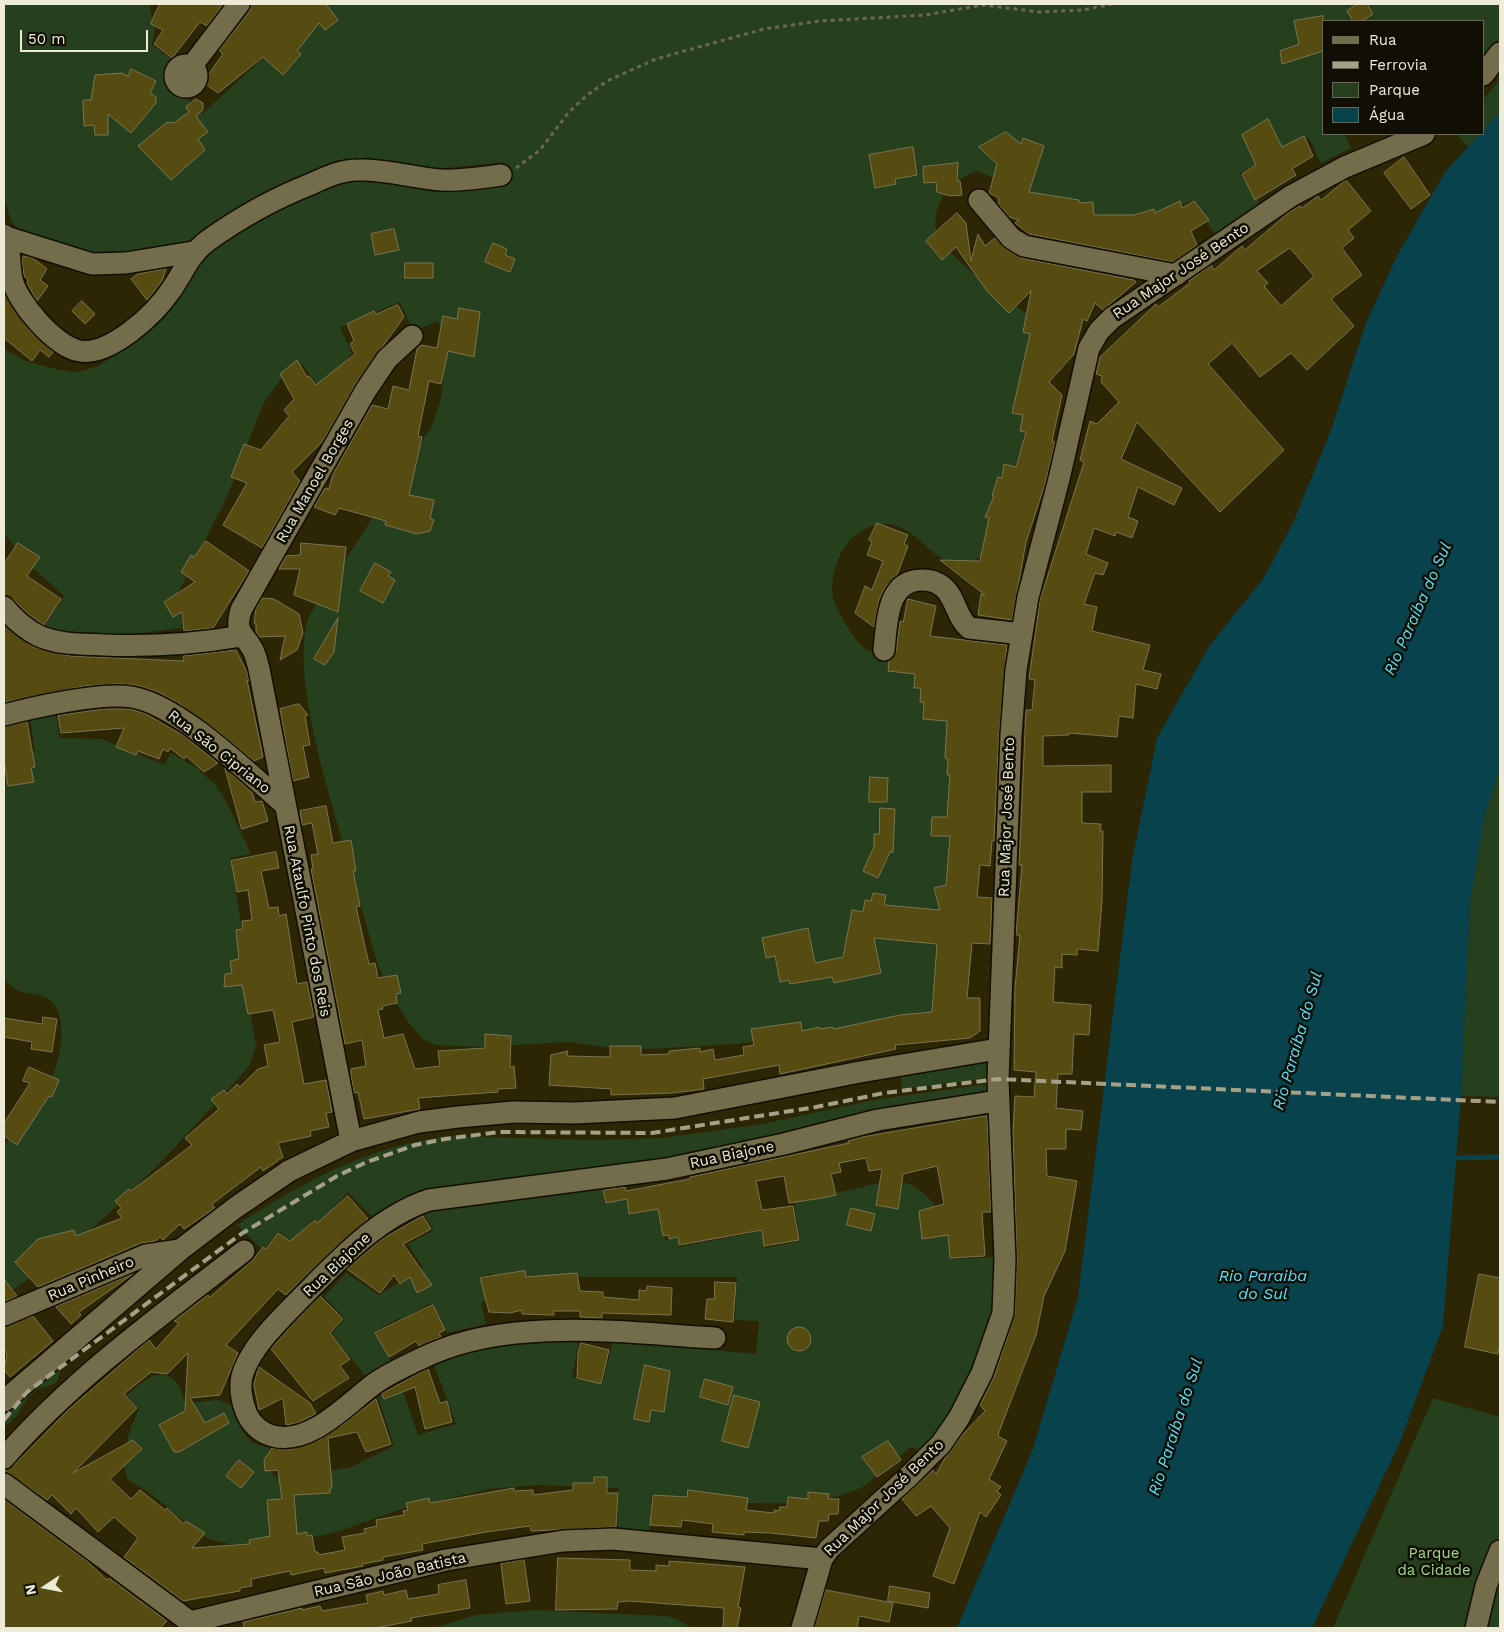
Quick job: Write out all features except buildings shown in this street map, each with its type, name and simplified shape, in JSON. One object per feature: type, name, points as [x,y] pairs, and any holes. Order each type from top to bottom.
[{"type":"street","points":[[191,67],[239,4]]},
{"type":"street","points":[[1484,74],[1500,53]]},
{"type":"street","name":"Rua Major José Bento","points":[[802,1628],[822,1558],[829,1549],[907,1478],[941,1444],[959,1418],[987,1359],[1003,1313],[1005,1292],[997,1101],[998,1050],[1011,735],[1016,670],[1028,597],[1059,479],[1089,348],[1099,331],[1112,318],[1291,196],[1345,167],[1422,135]]},
{"type":"street","points":[[193,252],[126,263],[92,264],[5,236],[12,280],[20,299],[34,318],[55,336],[80,351],[91,350],[108,346],[145,319],[169,293],[193,252],[226,227],[261,206],[336,174],[358,170],[442,180],[501,175]]},
{"type":"street","points":[[979,200],[1011,238],[1024,246],[1176,275]]},
{"type":"street","name":"Rua Manoel Borges","points":[[242,636],[238,626],[241,610],[366,390],[387,358],[412,336]]},
{"type":"street","points":[[884,650],[893,596],[905,586],[920,580],[930,581],[942,586],[969,628],[1022,634]]},
{"type":"street","points":[[4,607],[21,625],[33,632],[68,643],[148,646],[197,644],[242,636]]},
{"type":"street","name":"Rua Ataulfo Pinto dos Reis","points":[[242,636],[252,647],[259,669],[351,1141]]},
{"type":"street","name":"Rua São Cipriano","points":[[4,715],[26,709],[114,697],[131,697],[146,701],[164,709],[191,727],[284,804]]},
{"type":"street","points":[[4,1401],[180,1250],[234,1208],[289,1171],[351,1141],[419,1122],[514,1112],[576,1113],[675,1108],[860,1072],[998,1050]]},
{"type":"street","name":"Rua Biajone","points":[[715,1338],[560,1331],[501,1334],[471,1340],[431,1354],[376,1383],[322,1425],[300,1434],[285,1437],[272,1436],[252,1422],[245,1410],[242,1396],[244,1369],[268,1332],[340,1258],[395,1216],[415,1206],[438,1199],[676,1167],[784,1144],[878,1120],[997,1101]]},
{"type":"street","name":"Rua Pinheiro","points":[[4,1316],[146,1255],[180,1250]]},
{"type":"street","points":[[4,1458],[43,1415],[103,1360],[244,1251]]},
{"type":"street","name":"Rua São João Batista","points":[[4,1484],[183,1625],[446,1560],[563,1540],[613,1539],[822,1558]]},
{"type":"street","points":[[1476,1628],[1486,1586],[1500,1551]]},
{"type":"path","points":[[501,175],[530,159],[549,140],[569,112],[586,96],[607,81],[656,59],[680,52],[764,30],[820,21],[925,15],[983,5],[1046,12],[1084,10],[1112,4]]},
{"type":"green space","points":[[4,4],[149,4],[155,29],[152,45],[174,61],[163,74],[202,114],[322,4],[1500,4],[1500,46],[1484,63],[1484,20],[1322,20],[1322,135],[1344,135],[1351,148],[1321,163],[1309,138],[1240,173],[1260,204],[1216,236],[1192,200],[1161,215],[1102,215],[1082,212],[1033,195],[977,171],[959,180],[947,191],[936,213],[935,223],[937,232],[944,244],[970,271],[1049,330],[1021,448],[983,556],[967,562],[950,561],[938,556],[909,532],[899,527],[889,524],[870,527],[853,538],[840,555],[833,580],[832,593],[835,604],[845,623],[857,641],[867,651],[954,655],[948,1014],[738,1044],[649,1049],[613,1048],[568,1042],[480,1047],[436,1045],[424,1040],[408,1022],[391,994],[378,965],[316,742],[304,672],[304,641],[309,616],[430,429],[436,415],[442,389],[444,363],[439,321],[413,331],[400,302],[340,327],[352,353],[323,392],[302,364],[280,380],[263,404],[227,497],[180,589],[182,628],[114,636],[62,636],[44,627],[64,596],[28,563],[4,533],[4,349],[25,361],[59,370],[77,372],[96,367],[123,350],[157,321],[176,301],[205,256],[268,214],[352,179],[505,181],[503,162],[438,169],[379,161],[188,244],[108,259],[23,233],[11,221],[4,196]]},
{"type":"green space","points":[[1500,79],[1500,141],[1484,164],[1457,135],[1484,135],[1484,99]]},
{"type":"green space","points":[[55,711],[60,738],[102,739],[164,765],[171,753],[195,767],[216,785],[230,809],[251,854],[230,858],[246,954],[249,1006],[256,1046],[251,1062],[245,1071],[162,1161],[105,1217],[57,1259],[4,1296],[4,1145],[27,1120],[46,1091],[58,1059],[61,1025],[58,1012],[51,1001],[41,996],[19,991],[4,979],[4,760],[35,752],[30,717]]},
{"type":"green space","points":[[1500,768],[1500,1097],[1461,1096],[1470,903],[1485,814]]},
{"type":"green space","points":[[994,1059],[995,1077],[902,1089],[900,1070]]},
{"type":"green space","points":[[987,1084],[989,1094],[733,1151],[447,1188],[375,1220],[348,1192],[332,1209],[345,1223],[322,1227],[314,1219],[298,1234],[303,1241],[298,1245],[278,1231],[265,1248],[263,1246],[261,1248],[237,1225],[287,1194],[337,1168],[390,1148],[418,1141],[448,1136],[592,1140],[661,1138],[757,1125],[874,1100]]},
{"type":"green space","points":[[898,1181],[911,1185],[931,1200],[943,1222],[955,1259],[996,1257],[994,1310],[960,1402],[920,1454],[912,1446],[863,1487],[838,1496],[786,1503],[731,1502],[651,1494],[650,1534],[618,1531],[618,1488],[538,1485],[489,1489],[398,1510],[340,1531],[298,1541],[245,1545],[229,1544],[209,1539],[197,1532],[150,1493],[128,1480],[124,1466],[126,1446],[131,1427],[139,1409],[127,1395],[145,1380],[159,1375],[166,1375],[172,1378],[178,1385],[187,1403],[219,1400],[231,1405],[240,1426],[248,1438],[261,1446],[269,1447],[273,1477],[349,1468],[394,1446],[378,1397],[400,1383],[418,1435],[456,1424],[434,1364],[469,1353],[505,1345],[542,1341],[579,1341],[572,1377],[602,1385],[613,1341],[756,1354],[759,1321],[735,1320],[737,1277],[493,1277],[492,1273],[479,1277],[486,1301],[481,1303],[486,1324],[447,1333],[431,1303],[375,1332],[393,1365],[368,1379],[332,1334],[345,1319],[324,1297],[346,1273],[379,1295],[423,1268],[408,1244],[434,1230],[421,1210],[602,1187],[605,1204],[626,1199],[630,1215],[659,1209],[665,1240],[678,1238],[679,1247],[761,1231],[765,1248],[800,1241],[794,1203],[883,1182]]},
{"type":"green space","points":[[58,1366],[60,1372],[58,1381],[35,1391],[17,1415],[4,1426],[4,1405]]},
{"type":"green space","name":"Parque da Cidade","points":[[1433,1398],[1500,1417],[1500,1628],[1333,1628]]},
{"type":"green space","points":[[533,1610],[666,1616],[677,1619],[691,1628],[433,1628],[476,1615]]},
{"type":"water","name":"Rio Paraiba do Sul","points":[[1500,112],[1500,768],[1485,814],[1470,903],[1461,1096],[1443,1326],[1400,1442],[1312,1628],[957,1628],[1033,1449],[1078,1297],[1132,861],[1157,738],[1210,645],[1263,579],[1293,523],[1331,430],[1366,323],[1397,256],[1445,172],[1479,135],[1484,135],[1484,129]]},
{"type":"waterway","points":[[1451,1158],[1500,1157]]},
{"type":"railway","points":[[4,1420],[27,1392],[241,1234],[337,1176],[367,1162],[415,1145],[499,1132],[652,1133],[816,1107],[884,1093],[998,1079],[1500,1102]]},
{"type":"water label","name":"Rio Paraíba do Sul","points":[[1418,609]]},
{"type":"water label","name":"Rio Paraíba do Sul","points":[[1298,1041]]},
{"type":"water label","name":"Rio Paraíba do Sul","points":[[1176,1427]]}]
